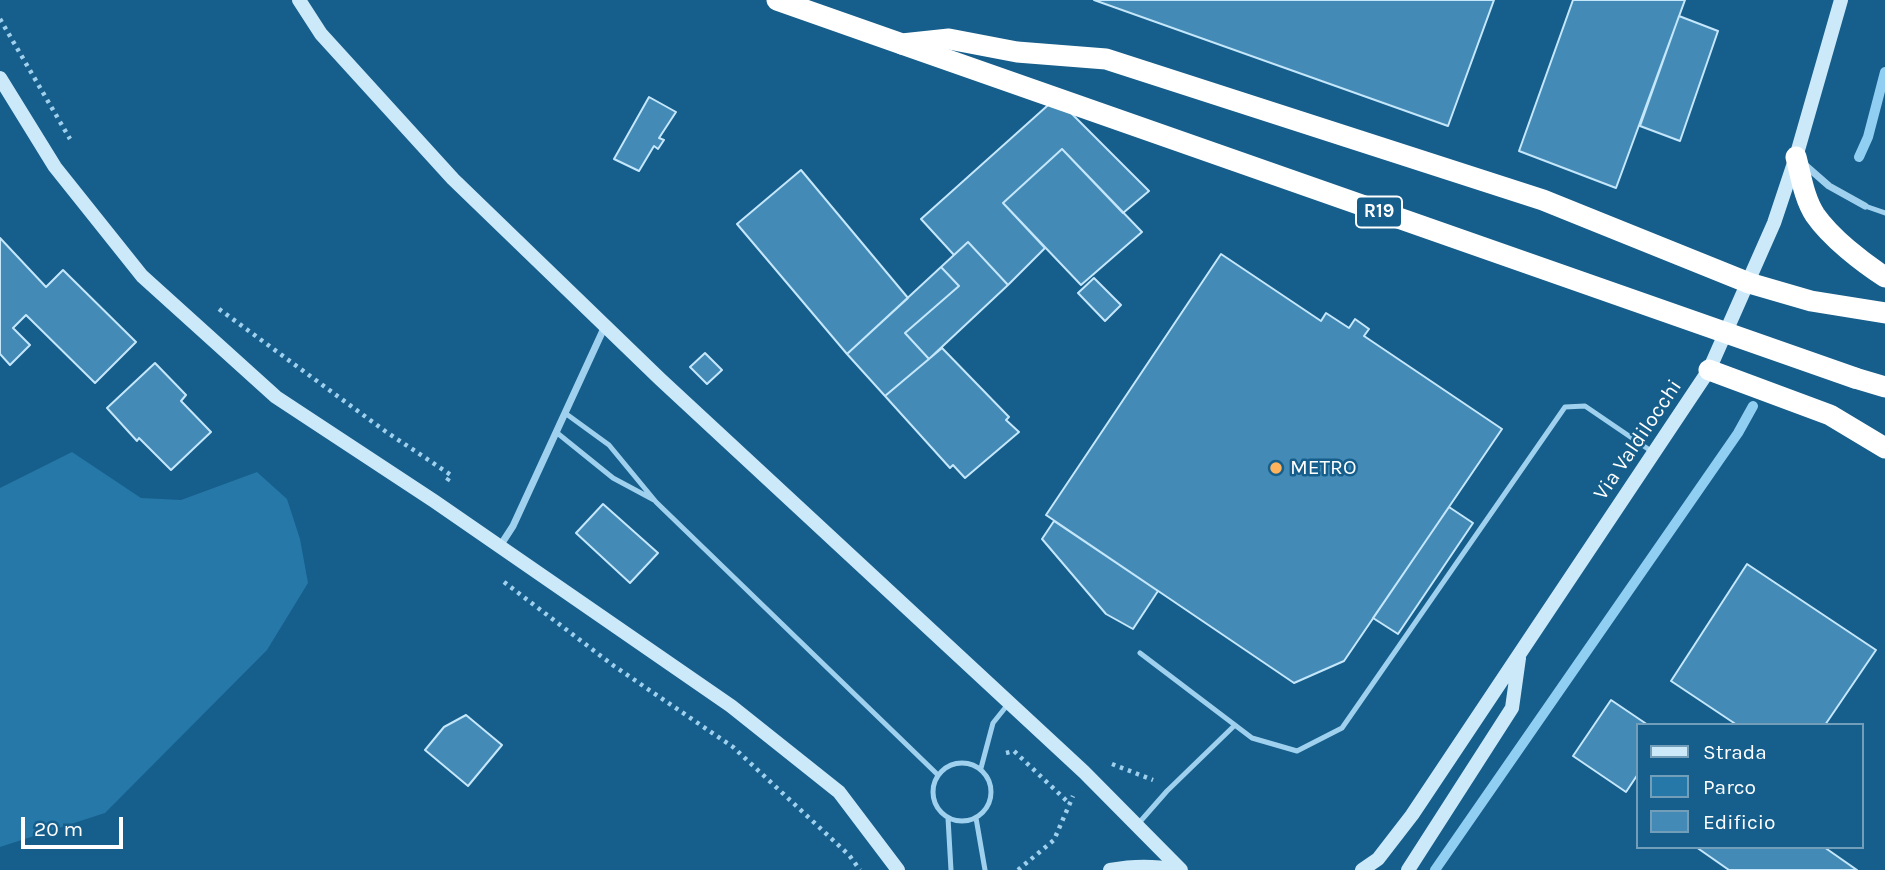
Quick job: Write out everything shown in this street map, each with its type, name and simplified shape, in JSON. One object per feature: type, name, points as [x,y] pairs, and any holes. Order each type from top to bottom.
[{"type":"highway","name":"R19","points":[[777,0],[1885,387]]},
{"type":"highway","points":[[902,44],[949,39],[1017,52],[1106,59],[1543,200],[1749,283],[1811,301],[1885,313]]},
{"type":"highway","points":[[1796,157],[1815,215],[1862,261],[1885,277]]},
{"type":"highway","points":[[1709,370],[1830,415],[1885,448]]},
{"type":"main road","points":[[299,0],[321,34],[453,179],[605,326],[1138,824],[1181,870]]},
{"type":"main road","name":"Via Valdilocchi","points":[[1408,870],[1512,708],[1520,653],[1709,370],[1774,223],[1841,0]]},
{"type":"main road","points":[[0,78],[55,167],[142,276],[276,397],[500,546],[731,706],[839,792],[898,870]]},
{"type":"main road","points":[[1362,870],[1378,859],[1412,815],[1520,653]]},
{"type":"main road","points":[[1110,870],[1137,866],[1174,870]]},
{"type":"street","points":[[1796,157],[1829,186],[1866,206]]},
{"type":"street","points":[[500,546],[513,526],[605,326]]},
{"type":"lane","points":[[1866,206],[1885,213]]},
{"type":"lane","points":[[1140,653],[1252,738],[1297,751],[1342,728],[1565,407],[1585,406],[1654,453]]},
{"type":"lane","points":[[565,412],[609,445],[656,502],[938,775]]},
{"type":"lane","points":[[556,431],[613,478],[656,502]]},
{"type":"lane","points":[[981,768],[993,723],[1009,704]]},
{"type":"lane","points":[[1138,824],[1235,725]]},
{"type":"lane","points":[[963,762],[981,768],[987,776],[992,794],[984,812],[967,821],[948,818],[940,812],[935,803],[934,784],[944,768],[963,762]]},
{"type":"lane","points":[[948,818],[951,870]]},
{"type":"lane","points":[[976,818],[985,870]]},
{"type":"path","points":[[984,756],[1014,751],[1070,804]]},
{"type":"green space","points":[[72,452],[141,498],[181,500],[257,472],[287,499],[300,539],[308,583],[267,650],[105,813],[0,847],[0,488]]},
{"type":"building","points":[[1094,0],[1494,0],[1448,126]]},
{"type":"building","points":[[1573,0],[1685,0],[1616,188],[1519,151]]},
{"type":"building","points":[[1679,16],[1718,31],[1680,141],[1640,126]]},
{"type":"building","points":[[649,97],[676,112],[659,138],[664,140],[658,149],[654,146],[639,171],[614,159]]},
{"type":"building","points":[[1056,98],[1149,191],[1123,213],[1062,149],[1003,203],[1045,248],[1008,285],[968,242],[954,255],[921,219]]},
{"type":"building","points":[[1062,149],[1142,232],[1081,285],[1003,203]]},
{"type":"building","points":[[801,170],[908,298],[847,354],[737,224]]},
{"type":"building","points":[[0,238],[46,287],[63,270],[136,342],[95,383],[26,315],[13,328],[30,345],[10,365],[0,354]]},
{"type":"building","points":[[968,242],[1008,285],[929,359],[905,333],[959,286],[941,267]]},
{"type":"building","name":"METRO","points":[[1221,254],[1321,321],[1326,313],[1349,328],[1355,319],[1369,329],[1364,336],[1502,429],[1344,661],[1294,683],[1046,515]]},
{"type":"building","points":[[941,267],[959,286],[905,333],[929,359],[885,396],[847,354]]},
{"type":"building","points":[[1094,278],[1121,305],[1105,321],[1078,293]]},
{"type":"building","points":[[942,348],[1009,417],[1006,420],[1019,432],[965,478],[953,465],[950,468],[885,396]]},
{"type":"building","points":[[705,353],[722,370],[707,384],[690,367]]},
{"type":"building","points":[[155,363],[186,395],[181,401],[211,432],[171,470],[139,438],[137,441],[107,408]]},
{"type":"building","points":[[603,504],[658,553],[630,583],[576,533]]},
{"type":"building","points":[[1449,507],[1473,523],[1398,634],[1373,618]]},
{"type":"building","points":[[1054,521],[1158,591],[1133,629],[1106,614],[1042,539]]},
{"type":"building","points":[[1747,564],[1876,650],[1826,723],[1734,723],[1671,681]]},
{"type":"building","points":[[1611,700],[1645,723],[1636,723],[1636,777],[1626,792],[1573,756]]},
{"type":"building","points":[[466,715],[502,745],[468,786],[425,750],[444,727]]},
{"type":"building","points":[[1699,849],[1827,849],[1857,870],[1729,870]]},
{"type":"waterway","points":[[1859,157],[1868,137],[1885,72]]},
{"type":"waterway","points":[[1435,870],[1738,433],[1753,406]]},
{"type":"place","name":"METRO","points":[[1276,468]]}]
